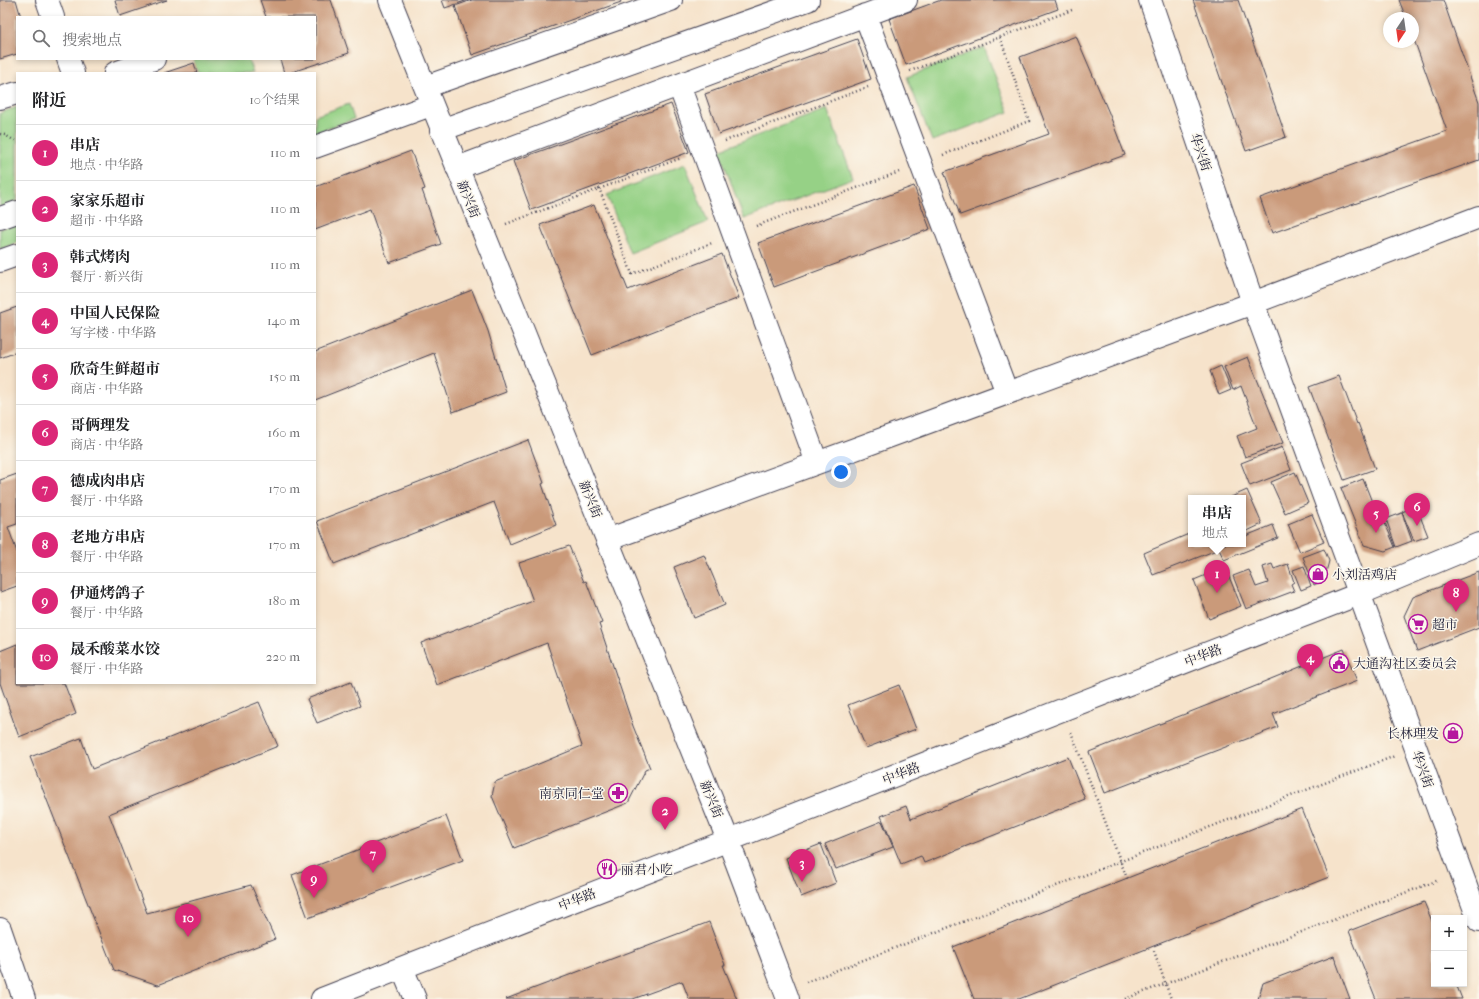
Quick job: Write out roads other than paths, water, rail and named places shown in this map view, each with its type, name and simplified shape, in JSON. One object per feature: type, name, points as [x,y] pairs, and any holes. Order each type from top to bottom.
[{"type":"street","points":[[47,0],[53,16]]},
{"type":"street","name":"新兴街","points":[[390,0],[728,840],[786,995]]},
{"type":"street","points":[[316,147],[428,96],[642,5],[671,0]]},
{"type":"street","points":[[442,130],[808,0]]},
{"type":"street","points":[[457,168],[906,0]]},
{"type":"street","name":"华兴街","points":[[1150,0],[1253,303],[1479,921]]},
{"type":"street","points":[[865,15],[1007,393]]},
{"type":"street","points":[[68,60],[73,72]]},
{"type":"street","points":[[118,72],[151,60]]},
{"type":"street","points":[[679,85],[817,463]]},
{"type":"street","points":[[0,98],[16,93]]},
{"type":"street","points":[[0,218],[16,212]]},
{"type":"street","points":[[607,540],[1253,303],[1479,217]]},
{"type":"street","points":[[0,261],[16,255]]},
{"type":"street","name":"中华路","points":[[322,999],[1359,594],[1479,544]]},
{"type":"street","points":[[0,929],[24,999]]},
{"type":"street","points":[[402,968],[415,999]]},
{"type":"place","name":"哥俩理发","points":[[1417,526]]},
{"type":"place","name":"欣奇生鲜超市","points":[[1376,533]]},
{"type":"place","name":"小刘活鸡店","points":[[1318,574]]},
{"type":"place","name":"串店","points":[[1217,593]]},
{"type":"place","name":"老地方串店","points":[[1456,612]]},
{"type":"place","name":"超市","points":[[1418,624]]},
{"type":"place","name":"大通沟社区委员会","points":[[1339,663]]},
{"type":"place","name":"中国人民保险","points":[[1310,677]]},
{"type":"place","name":"长林理发","points":[[1453,733]]},
{"type":"place","name":"南京同仁堂","points":[[618,793]]},
{"type":"place","name":"家家乐超市","points":[[665,830]]},
{"type":"place","name":"丽君小吃","points":[[607,869]]},
{"type":"place","name":"德成肉串店","points":[[373,873]]},
{"type":"place","name":"韩式烤肉","points":[[802,882]]},
{"type":"place","name":"伊通烤鸽子","points":[[314,898]]},
{"type":"place","name":"晟禾酸菜水饺","points":[[188,937]]}]
